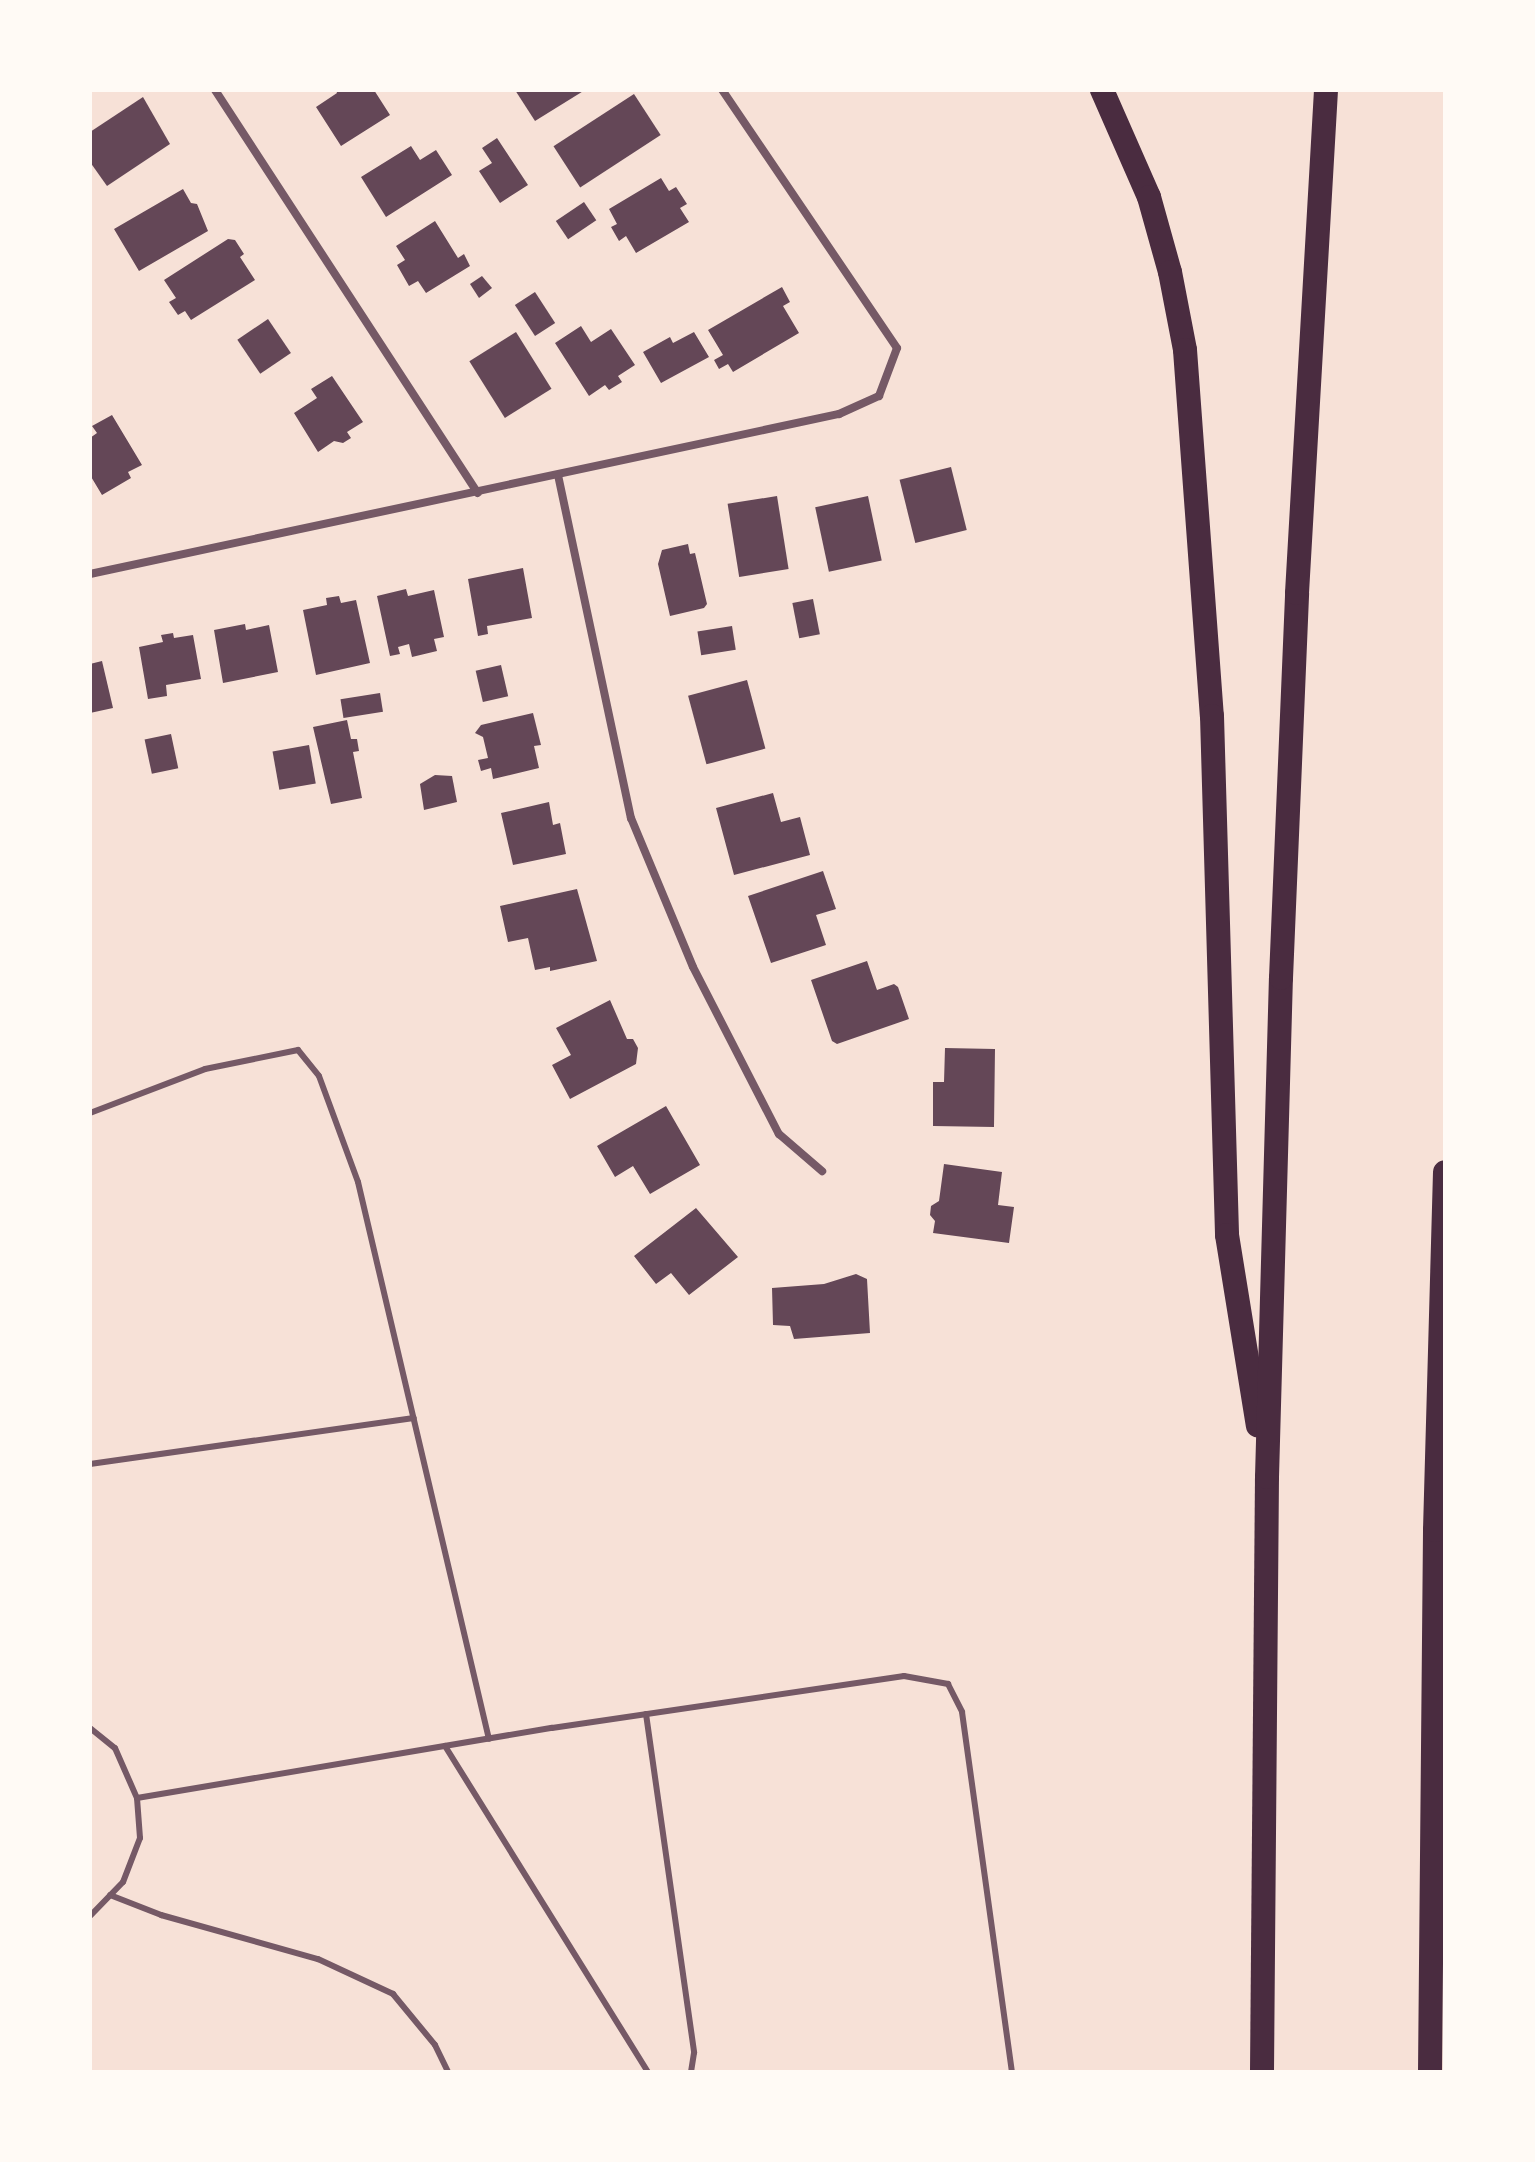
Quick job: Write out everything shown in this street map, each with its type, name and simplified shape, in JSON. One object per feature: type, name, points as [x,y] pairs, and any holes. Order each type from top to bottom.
[{"type":"highway","points":[[1102,90],[1135,161],[1160,233],[1179,309],[1187,364],[1213,745],[1227,1235],[1234,1294],[1267,1477]]},
{"type":"highway","points":[[1262,2072],[1267,1477],[1280,994],[1296,608],[1326,90]]},
{"type":"highway","points":[[1430,2072],[1435,1530],[1445,1172]]},
{"type":"street","points":[[215,90],[478,493]]},
{"type":"street","points":[[90,574],[839,414],[879,396],[897,348],[722,90]]},
{"type":"street","points":[[558,475],[631,818],[693,967],[779,1134],[822,1171]]},
{"type":"lane","points":[[90,1113],[205,1069],[298,1050],[319,1076],[358,1182],[489,1739]]},
{"type":"lane","points":[[90,1464],[414,1418]]},
{"type":"lane","points":[[137,1798],[646,1714],[904,1676],[948,1684],[962,1712],[1012,2072]]},
{"type":"lane","points":[[646,1714],[694,2053],[691,2072]]},
{"type":"lane","points":[[90,1728],[115,1748],[137,1798],[140,1838],[123,1882],[90,1916]]},
{"type":"lane","points":[[445,1746],[648,2072]]},
{"type":"lane","points":[[110,1895],[161,1915],[318,1959],[393,1994],[435,2045],[448,2072]]},
{"type":"building","points":[[336,90],[374,90],[390,115],[341,146],[316,107],[337,93]]},
{"type":"building","points":[[515,90],[585,90],[535,121]]},
{"type":"building","points":[[634,94],[661,135],[580,187],[553,146]]},
{"type":"building","points":[[143,97],[170,144],[107,186],[90,162],[90,132]]},
{"type":"building","points":[[497,138],[528,185],[500,203],[479,171],[492,163],[482,148]]},
{"type":"building","points":[[411,146],[420,160],[436,150],[452,175],[386,217],[361,177]]},
{"type":"building","points":[[661,178],[669,191],[676,187],[687,204],[680,208],[689,222],[636,253],[626,236],[619,241],[611,227],[617,224],[609,209]]},
{"type":"building","points":[[183,189],[191,203],[197,204],[208,231],[139,271],[114,229]]},
{"type":"building","points":[[584,202],[596,220],[568,239],[556,221]]},
{"type":"building","points":[[435,221],[458,258],[464,254],[470,266],[426,293],[418,281],[409,286],[397,265],[405,260],[396,246]]},
{"type":"building","points":[[228,239],[235,240],[244,254],[240,257],[255,280],[191,320],[185,311],[178,315],[169,302],[176,298],[164,280]]},
{"type":"building","points":[[482,276],[492,288],[479,298],[470,284]]},
{"type":"building","points":[[782,287],[790,302],[783,306],[799,333],[733,372],[728,364],[719,369],[714,360],[723,355],[708,330]]},
{"type":"building","points":[[535,292],[555,323],[535,336],[515,305]]},
{"type":"building","points":[[268,319],[291,353],[260,374],[237,340]]},
{"type":"building","points":[[581,326],[591,342],[611,329],[635,365],[618,376],[622,382],[609,390],[605,385],[589,396],[555,343]]},
{"type":"building","points":[[516,332],[552,389],[505,418],[469,361]]},
{"type":"building","points":[[694,332],[709,357],[661,383],[643,352],[670,337],[673,343]]},
{"type":"building","points":[[332,376],[363,422],[347,432],[351,438],[343,443],[334,441],[318,452],[294,413],[317,398],[311,389]]},
{"type":"building","points":[[112,415],[142,465],[128,472],[131,478],[102,495],[90,475],[90,438],[97,433],[92,426]]},
{"type":"building","points":[[951,467],[967,530],[915,543],[900,480]]},
{"type":"building","points":[[777,496],[789,569],[739,577],[728,504]]},
{"type":"building","points":[[868,496],[882,561],[829,572],[815,507]]},
{"type":"building","points":[[688,544],[690,554],[695,553],[707,604],[704,608],[670,616],[658,564],[662,550]]},
{"type":"building","points":[[523,568],[532,618],[487,626],[488,634],[478,636],[468,579]]},
{"type":"building","points":[[406,589],[408,596],[434,590],[444,637],[434,639],[437,651],[412,657],[409,644],[398,647],[400,654],[390,656],[377,596]]},
{"type":"building","points":[[339,596],[341,603],[356,600],[370,663],[316,675],[303,610],[327,605],[326,598]]},
{"type":"building","points":[[813,599],[820,634],[799,638],[792,603]]},
{"type":"building","points":[[245,624],[246,630],[269,625],[278,672],[223,683],[214,630]]},
{"type":"building","points":[[732,626],[736,650],[701,655],[697,631]]},
{"type":"building","points":[[173,633],[174,638],[193,635],[201,679],[166,685],[167,696],[148,699],[139,647],[163,642],[161,635]]},
{"type":"building","points":[[102,661],[113,708],[90,713],[90,664]]},
{"type":"building","points":[[501,665],[508,696],[483,702],[476,671]]},
{"type":"building","points":[[747,680],[765,749],[706,764],[688,696]]},
{"type":"building","points":[[380,693],[383,712],[343,718],[340,699]]},
{"type":"building","points":[[533,713],[541,745],[534,746],[539,768],[493,779],[491,768],[481,771],[478,760],[488,758],[483,737],[475,733],[481,725]]},
{"type":"building","points":[[347,720],[351,739],[357,739],[359,751],[353,752],[362,798],[331,804],[313,727]]},
{"type":"building","points":[[171,734],[178,768],[152,774],[145,740]]},
{"type":"building","points":[[309,745],[316,783],[279,790],[273,751]]},
{"type":"building","points":[[435,775],[452,776],[457,802],[424,810],[420,784]]},
{"type":"building","points":[[773,793],[781,822],[800,817],[810,855],[734,875],[716,808]]},
{"type":"building","points":[[549,802],[553,825],[560,823],[566,854],[513,865],[501,813]]},
{"type":"building","points":[[823,871],[836,909],[816,915],[826,945],[771,963],[748,896]]},
{"type":"building","points":[[577,889],[597,961],[550,971],[550,967],[535,970],[528,938],[508,942],[500,906]]},
{"type":"building","points":[[867,961],[877,990],[894,984],[898,987],[909,1019],[837,1044],[832,1041],[811,980]]},
{"type":"building","points":[[610,1000],[627,1039],[633,1039],[638,1048],[636,1064],[570,1099],[552,1065],[571,1055],[556,1028]]},
{"type":"building","points":[[945,1048],[995,1049],[994,1127],[933,1126],[933,1082],[944,1082]]},
{"type":"building","points":[[666,1106],[700,1165],[650,1194],[633,1166],[615,1177],[597,1146]]},
{"type":"building","points":[[944,1164],[1002,1172],[998,1205],[1014,1207],[1009,1243],[933,1233],[935,1221],[930,1215],[931,1206],[939,1201]]},
{"type":"building","points":[[696,1208],[738,1257],[689,1295],[671,1273],[656,1284],[634,1256]]},
{"type":"building","points":[[856,1274],[867,1279],[870,1333],[794,1339],[790,1326],[773,1325],[772,1288],[824,1284]]}]
